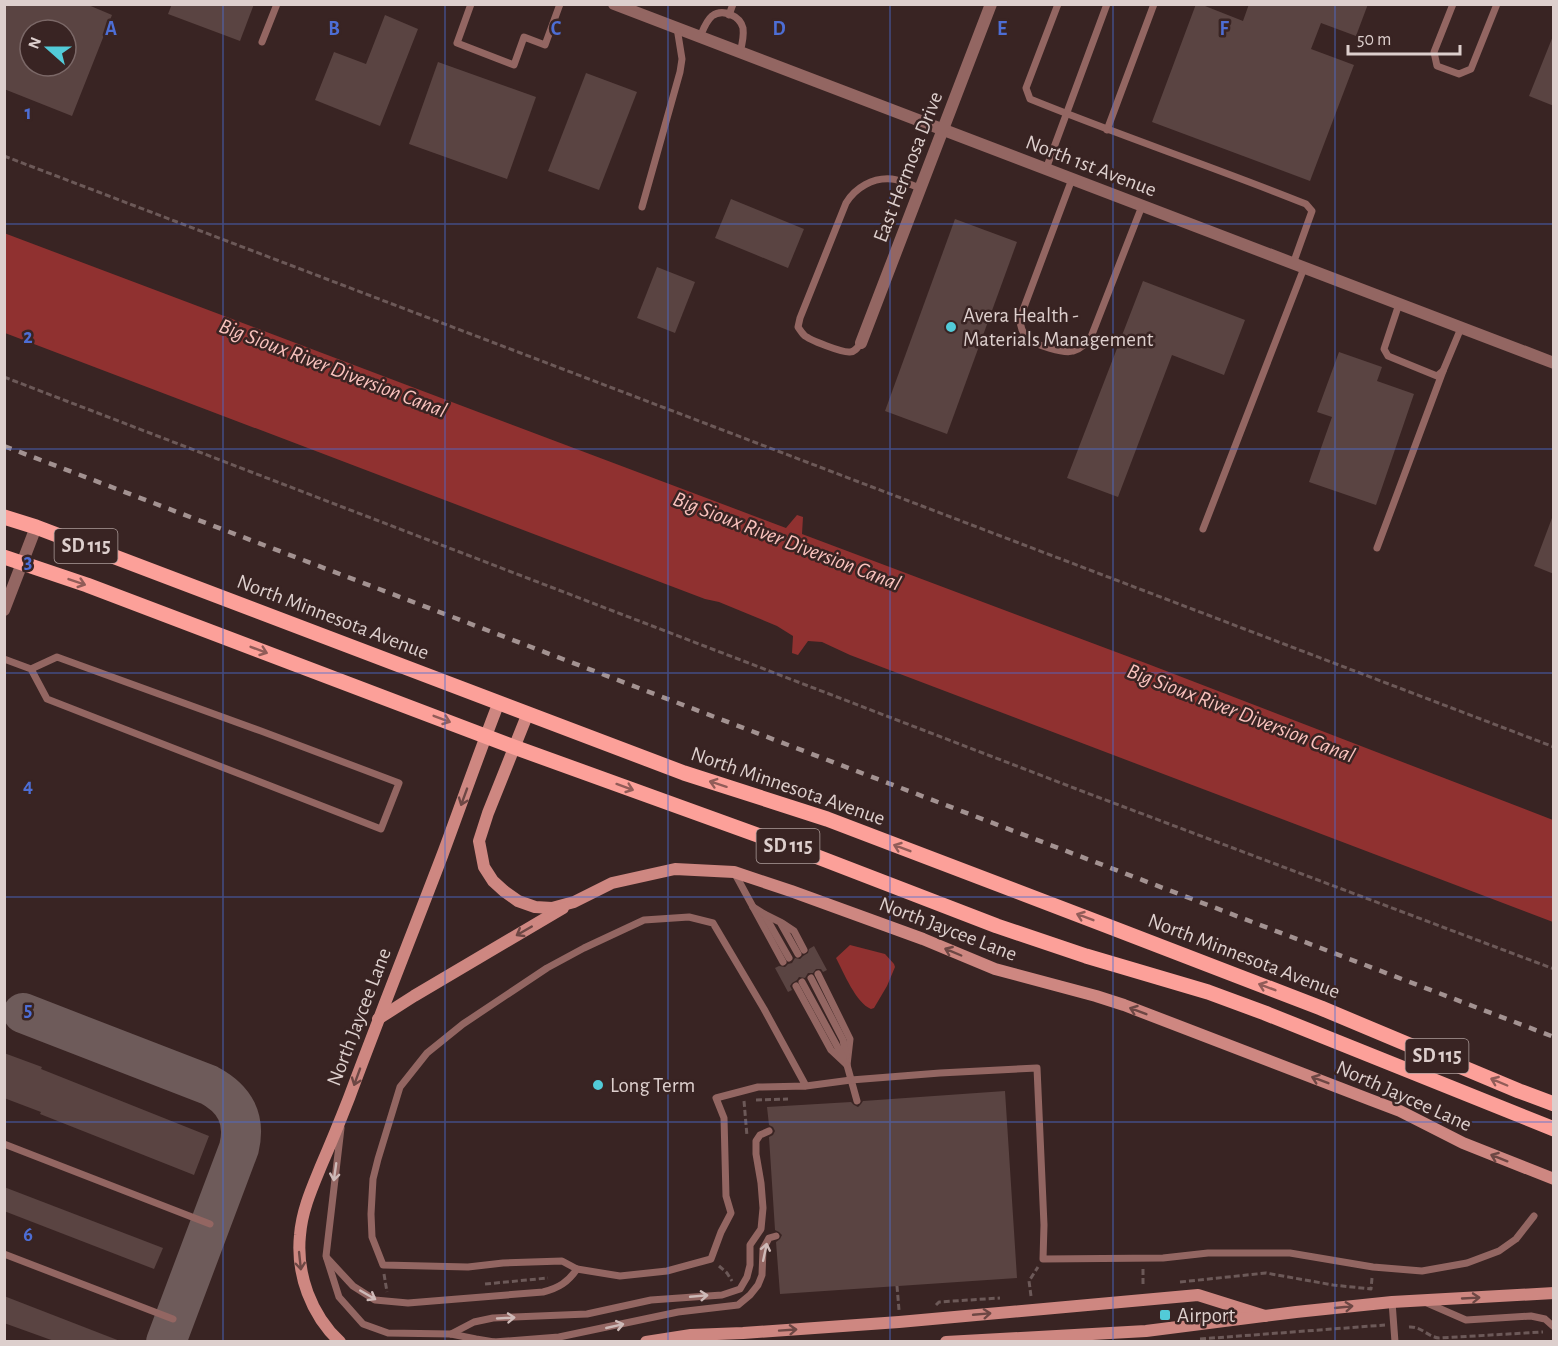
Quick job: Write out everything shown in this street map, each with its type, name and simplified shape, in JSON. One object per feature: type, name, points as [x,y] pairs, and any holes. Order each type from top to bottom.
[{"type":"main road","name":"North Minnesota Avenue","points":[[4,517],[36,527],[684,773],[827,819],[1321,1008],[1554,1104]]},
{"type":"main road","name":"SD 115","points":[[4,557],[87,585],[514,747],[810,854],[997,926],[1237,1002],[1554,1129]]},
{"type":"main road","name":"North Jaycee Lane","points":[[340,1341],[326,1326],[305,1287],[300,1268],[299,1250],[303,1214],[445,849],[499,702]]},
{"type":"main road","name":"North Jaycee Lane","points":[[528,713],[479,841],[484,867],[493,881],[519,901],[535,908],[552,908],[574,902],[612,883],[675,869],[734,872],[923,939],[995,969],[1124,1005],[1371,1100],[1474,1148],[1554,1179]]},
{"type":"main road","points":[[378,1019],[574,902]]},
{"type":"main road","points":[[946,1341],[1146,1331],[1392,1302],[1554,1293]]},
{"type":"main road","points":[[646,1341],[691,1335],[900,1322],[1198,1295],[1265,1316]]},
{"type":"street","name":"North 1st Avenue","points":[[614,4],[1554,363]]},
{"type":"street","name":"East Hermosa Drive","points":[[861,343],[991,4]]},
{"type":"street","points":[[4,610],[36,527]]},
{"type":"lane","points":[[262,42],[276,4]]},
{"type":"lane","points":[[471,4],[457,43],[514,64],[524,37],[545,45],[560,4]]},
{"type":"lane","points":[[729,15],[733,4]]},
{"type":"lane","points":[[1058,4],[1026,88],[1030,99],[1107,130],[1230,173],[1306,204],[1312,211],[1299,266],[1203,529]]},
{"type":"lane","points":[[1046,169],[1107,4]]},
{"type":"lane","points":[[1107,130],[1155,4]]},
{"type":"lane","points":[[1453,4],[1434,52],[1437,66],[1459,74],[1471,69],[1497,4]]},
{"type":"lane","points":[[700,37],[712,16],[719,13],[729,15],[737,18],[744,32],[740,52]]},
{"type":"lane","points":[[642,207],[682,59],[677,28]]},
{"type":"lane","points":[[861,343],[856,350],[845,352],[816,341],[805,336],[798,327],[800,318],[846,203],[852,194],[864,185],[881,179],[892,179],[920,188]]},
{"type":"lane","points":[[1072,179],[1020,318],[1021,328],[1025,334],[1040,345],[1066,353],[1083,346],[1091,337],[1142,206]]},
{"type":"lane","points":[[1399,304],[1384,349],[1388,356],[1437,376],[1443,371]]},
{"type":"lane","points":[[1377,548],[1461,328]]},
{"type":"lane","points":[[4,659],[31,669],[47,699],[381,829],[399,783],[57,657],[31,669]]},
{"type":"lane","points":[[734,872],[752,907],[786,960],[764,914]]},
{"type":"lane","points":[[752,907],[780,922],[801,952]]},
{"type":"lane","points":[[806,1086],[765,1010],[713,923],[689,917],[644,920],[547,968],[476,1015],[427,1053],[400,1087],[378,1159],[371,1214],[372,1237],[383,1265],[468,1267],[562,1261],[577,1269],[620,1276],[667,1271],[711,1259],[731,1213],[726,1196],[724,1118],[716,1098],[758,1087],[806,1086],[940,1073],[1037,1068],[1044,1225],[1043,1259],[1163,1258],[1208,1253],[1290,1253],[1373,1267],[1422,1271],[1467,1263],[1498,1251],[1516,1239],[1534,1216]]},
{"type":"lane","points":[[814,976],[843,1040],[857,1101]]},
{"type":"lane","points":[[799,984],[847,1065]]},
{"type":"lane","points":[[343,1114],[326,1256],[339,1297],[363,1324],[388,1333],[494,1341],[559,1337],[678,1312],[738,1305],[758,1285],[762,1275],[763,1249],[769,1238],[776,1236]]},
{"type":"lane","points":[[451,1338],[474,1322],[493,1318],[587,1314],[651,1300],[722,1294],[740,1289],[747,1277],[750,1265],[750,1245],[761,1229],[763,1208],[756,1141],[760,1135],[769,1131]]},
{"type":"lane","points":[[4,1144],[210,1224]]},
{"type":"lane","points":[[4,1254],[173,1319]]},
{"type":"lane","points":[[326,1256],[352,1286],[375,1300],[408,1303],[543,1292],[557,1289],[570,1279],[577,1269]]},
{"type":"lane","points":[[1422,1301],[1466,1320],[1531,1316],[1545,1319],[1554,1329]]},
{"type":"lane","points":[[1392,1302],[1395,1341]]},
{"type":"path","points":[[4,156],[1554,747]]},
{"type":"path","points":[[4,377],[1554,969]]},
{"type":"path","points":[[1143,1258],[1143,1285],[1152,1285]]},
{"type":"path","points":[[711,1259],[728,1273],[734,1283],[735,1291]]},
{"type":"path","points":[[1031,1296],[1029,1281],[1043,1259]]},
{"type":"path","points":[[1179,1282],[1266,1273],[1371,1289],[1373,1267]]},
{"type":"path","points":[[897,1286],[899,1312]]},
{"type":"path","points":[[1190,1340],[1387,1325]]},
{"type":"path","points":[[1409,1327],[1415,1326],[1435,1339],[1554,1329]]},
{"type":"water","name":"Big Sioux River Diversion Canal","points":[[4,233],[786,528],[797,515],[803,517],[802,534],[1553,820],[1553,922],[850,655],[822,642],[808,641],[798,655],[792,653],[793,636],[777,626],[719,602],[705,599],[5,333]]},
{"type":"water","points":[[850,945],[885,954],[894,964],[895,967],[887,986],[874,1008],[871,1009],[860,1001],[836,958]]},
{"type":"building","points":[[4,4],[86,4],[112,15],[72,116],[4,89]]},
{"type":"building","points":[[172,4],[254,4],[240,41],[168,14]]},
{"type":"building","points":[[1196,4],[1243,21],[1249,4],[1368,4],[1356,36],[1321,23],[1311,49],[1354,65],[1310,181],[1152,122]]},
{"type":"building","points":[[385,15],[418,29],[380,126],[315,100],[334,52],[366,64]]},
{"type":"building","points":[[1554,36],[1554,106],[1529,96]]},
{"type":"building","points":[[438,62],[536,97],[507,179],[409,144]]},
{"type":"building","points":[[586,73],[637,92],[599,190],[548,171]]},
{"type":"building","points":[[731,199],[804,229],[788,268],[715,238]]},
{"type":"building","name":"Avera Health - Materials Management","points":[[955,219],[1017,242],[947,434],[885,411]]},
{"type":"building","points":[[657,267],[695,282],[675,333],[637,318]]},
{"type":"building","points":[[1143,281],[1245,320],[1224,375],[1172,355],[1118,497],[1067,478]]},
{"type":"building","points":[[1339,352],[1382,367],[1377,381],[1414,394],[1376,505],[1309,482],[1332,417],[1317,412]]},
{"type":"building","points":[[1552,518],[1554,519],[1554,574],[1534,566]]},
{"type":"building","points":[[814,946],[827,970],[823,972],[821,969],[816,969],[813,973],[808,973],[805,978],[799,977],[792,983],[790,986],[792,990],[788,992],[775,968],[785,967],[795,958],[800,959]]},
{"type":"building","points":[[4,1053],[209,1136],[194,1175],[4,1098]]},
{"type":"building","points":[[1005,1091],[1017,1278],[780,1294],[776,1242],[782,1235],[775,1230],[769,1137],[775,1131],[769,1125],[767,1107],[851,1102],[858,1107],[863,1101]]},
{"type":"building","points":[[4,1187],[163,1248],[154,1269],[4,1211]]},
{"type":"building","points":[[4,1296],[120,1341],[54,1341],[4,1323]]},
{"type":"taxiway","points":[[23,1013],[209,1085],[226,1097],[236,1111],[241,1128],[239,1148],[166,1342]]},
{"type":"railway","points":[[4,446],[1554,1037]]},
{"type":"place","name":"Avera Health - Materials Management","points":[[951,327]]},
{"type":"place","name":"Long Term","points":[[598,1085]]},
{"type":"place","name":"Airport","points":[[1165,1315]]}]
